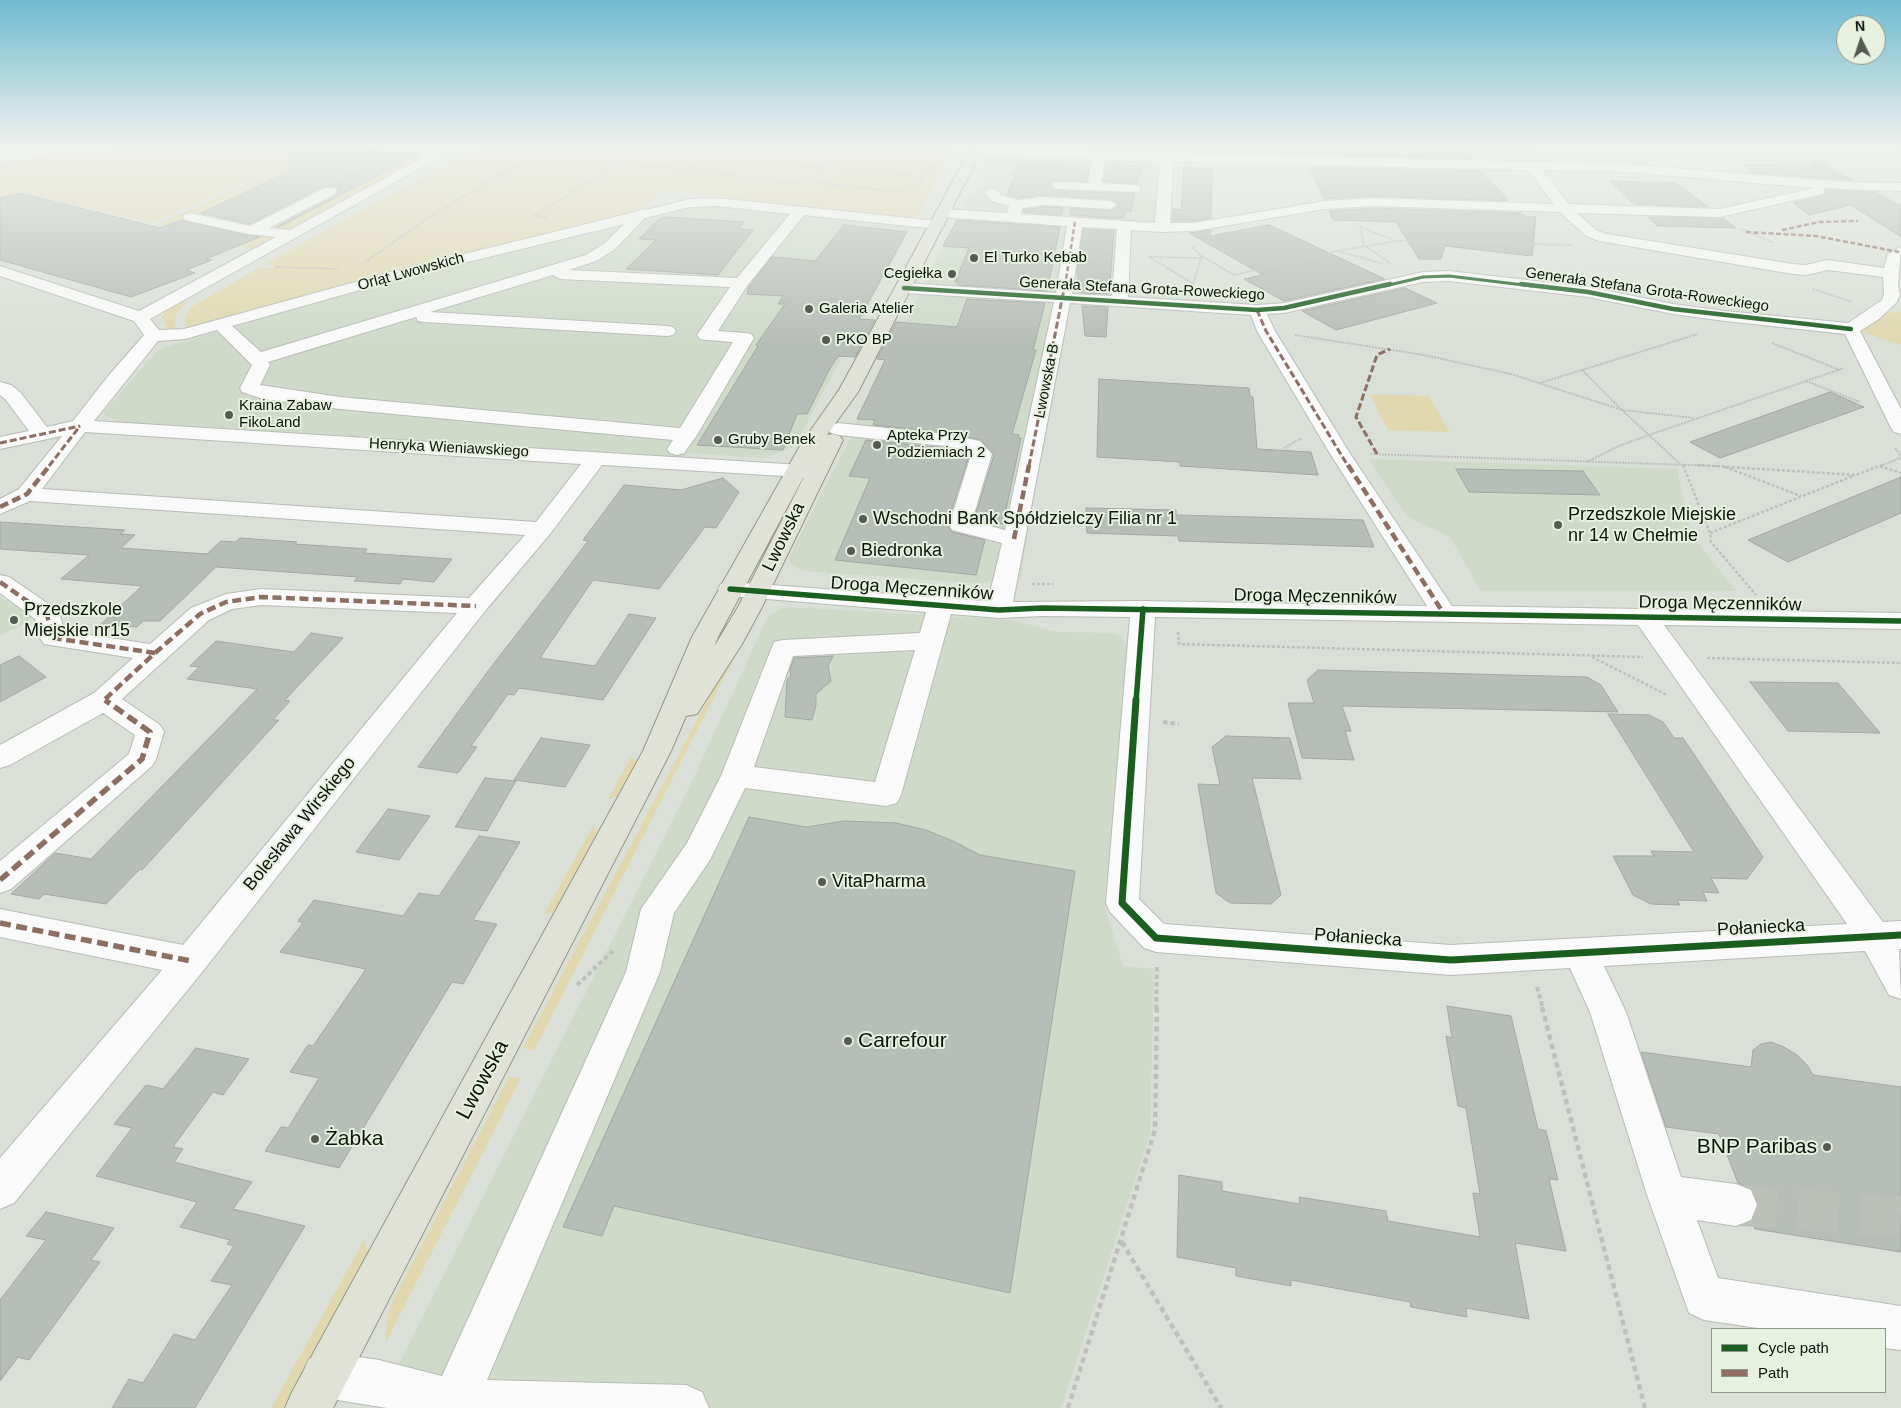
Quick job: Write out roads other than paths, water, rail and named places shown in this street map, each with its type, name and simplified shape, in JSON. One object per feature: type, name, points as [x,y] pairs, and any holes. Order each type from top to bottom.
[{"type":"main road","name":"Lwowska","points":[[807,472],[826,421],[848,392],[943,212]]},
{"type":"main road","name":"Lwowska","points":[[308,1408],[657,751],[705,637],[747,584],[807,472],[838,429],[848,392]]},
{"type":"street","points":[[253,230],[289,212]]},
{"type":"street","points":[[140,317],[332,212]]},
{"type":"street","name":"Orląt Lwowskich","points":[[153,336],[185,334],[401,274],[655,212]]},
{"type":"street","name":"Orląt Lwowskich","points":[[771,212],[795,216],[939,219],[1007,212]]},
{"type":"street","points":[[1018,212],[1076,222],[1162,228],[1194,227],[1285,212]]},
{"type":"street","points":[[1162,228],[1163,212]]},
{"type":"street","points":[[1569,212],[1591,233],[1604,238],[1793,269],[1806,270],[1828,265],[1892,274]]},
{"type":"street","points":[[1686,212],[1726,212]]},
{"type":"street","points":[[258,359],[591,258],[602,253],[646,214],[795,216]]},
{"type":"street","points":[[668,462],[688,435],[745,338],[706,335],[741,283],[795,216]]},
{"type":"street","points":[[190,217],[253,230],[290,234]]},
{"type":"street","name":"Lwowska B","points":[[1000,605],[1063,298],[1076,222]]},
{"type":"street","points":[[1120,302],[1124,226]]},
{"type":"street","points":[[1896,435],[1852,329],[1889,302],[1892,294],[1893,257],[1901,252]]},
{"type":"street","points":[[0,507],[27,494],[116,379],[153,336],[149,327],[140,317],[1,273]]},
{"type":"street","points":[[544,273],[741,283]]},
{"type":"street","name":"Generała Stefana Grota-Roweckiego","points":[[904,288],[1256,310],[1284,308],[1423,276],[1448,276],[1588,292],[1673,309],[1717,315],[1852,329]]},
{"type":"street","points":[[1256,310],[1339,452],[1427,585],[1444,614]]},
{"type":"street","points":[[403,316],[668,332]]},
{"type":"street","points":[[220,324],[258,359],[261,365],[249,388],[263,393],[350,404],[688,435]]},
{"type":"street","points":[[0,388],[13,396],[41,433]]},
{"type":"street","name":"Henryka Wieniawskiego","points":[[0,443],[80,426],[597,457],[807,472]]},
{"type":"street","points":[[838,429],[944,440],[973,445],[982,454],[960,525],[1014,538]]},
{"type":"street","name":"Bolesława Wirskiego","points":[[0,1188],[191,960],[476,606],[542,529],[597,457]]},
{"type":"street","points":[[27,494],[542,529]]},
{"type":"street","points":[[0,582],[47,615],[54,638],[154,654]]},
{"type":"street","name":"Droga Męczenników","points":[[747,584],[1042,608],[1901,621]]},
{"type":"street","points":[[0,758],[104,700],[200,614],[226,602],[261,597],[476,606]]},
{"type":"street","points":[[736,776],[886,795],[942,600]]},
{"type":"street","name":"Połaniecka","points":[[1143,609],[1122,903],[1156,938],[1451,960],[1589,968],[1888,936]]},
{"type":"street","points":[[1646,618],[1888,936],[1901,984]]},
{"type":"street","points":[[454,1402],[643,972],[658,909],[699,851],[736,776],[783,648],[931,640]]},
{"type":"street","points":[[0,880],[142,759],[150,732],[104,700]]},
{"type":"street","points":[[0,924],[140,952],[191,960]]},
{"type":"street","points":[[1589,968],[1608,1012],[1667,1195],[1704,1298],[1901,1328]]},
{"type":"street","points":[[1667,1195],[1736,1205]]},
{"type":"street","points":[[325,1375],[379,1383],[454,1402],[686,1408]]},
{"type":"tunnel","points":[[1736,1205],[1901,1217]]},
{"type":"place","name":"El Turko Kebab","points":[[974,258]]},
{"type":"place","name":"Cegiełka","points":[[952,274]]},
{"type":"place","name":"Galeria Atelier","points":[[809,309]]},
{"type":"place","name":"PKO BP","points":[[826,340]]},
{"type":"place","name":"Kraina Zabaw FikoLand","points":[[229,415]]},
{"type":"place","name":"Gruby Benek","points":[[718,440]]},
{"type":"place","name":"Apteka Przy Podziemiach 2","points":[[877,445]]},
{"type":"place","name":"Wschodni Bank Spółdzielczy Filia nr 1","points":[[863,519]]},
{"type":"place","name":"Przedszkole Miejskie nr 14 w Chełmie","points":[[1558,525]]},
{"type":"place","name":"Biedronka","points":[[851,551]]},
{"type":"place","name":"Przedszkole Miejskie nr15","points":[[14,620]]},
{"type":"place","name":"VitaPharma","points":[[822,882]]},
{"type":"place","name":"Carrefour","points":[[848,1041]]},
{"type":"place","name":"Żabka","points":[[315,1139]]},
{"type":"place","name":"BNP Paribas","points":[[1827,1147]]}]
